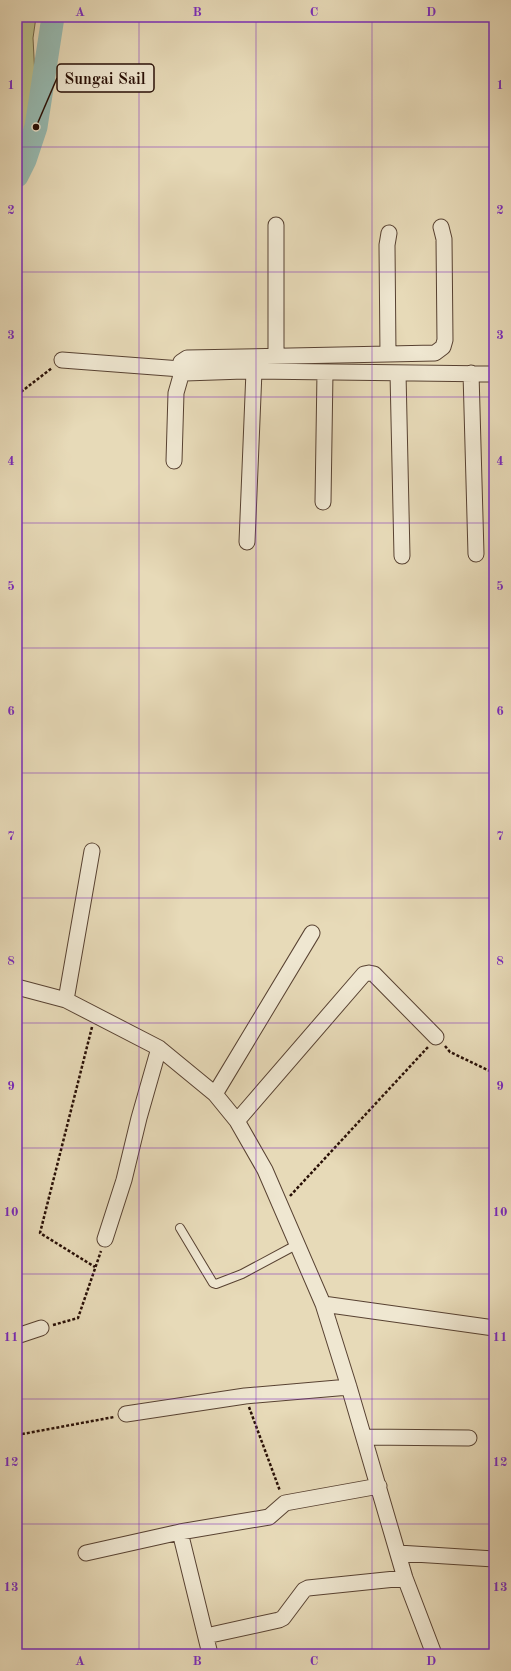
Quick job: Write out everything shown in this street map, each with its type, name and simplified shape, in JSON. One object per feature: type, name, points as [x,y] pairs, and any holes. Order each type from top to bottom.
[{"type":"street","points":[[276,225],[276,356]]},
{"type":"street","points":[[174,461],[176,393],[181,370],[181,362],[187,358],[435,353],[443,347],[445,340],[444,239],[441,227]]},
{"type":"street","points":[[388,354],[387,245],[389,233]]},
{"type":"street","points":[[62,360],[181,370],[494,374]]},
{"type":"street","points":[[247,542],[254,371]]},
{"type":"street","points":[[323,502],[325,372]]},
{"type":"street","points":[[398,373],[402,556]]},
{"type":"street","points":[[471,373],[476,554]]},
{"type":"street","points":[[66,1000],[92,851]]},
{"type":"street","points":[[215,1094],[312,933]]},
{"type":"street","points":[[237,1121],[364,974],[374,974],[436,1037]]},
{"type":"street","points":[[17,987],[66,1000],[159,1048],[215,1094],[237,1121],[266,1170],[323,1304],[350,1387],[404,1578],[434,1654]]},
{"type":"street","points":[[105,1239],[124,1180],[139,1118],[159,1048]]},
{"type":"street","points":[[323,1304],[494,1328]]},
{"type":"street","points":[[17,1336],[41,1328]]},
{"type":"street","points":[[126,1414],[245,1396],[350,1387]]},
{"type":"street","points":[[364,1437],[469,1438]]},
{"type":"street","points":[[86,1553],[180,1532],[268,1517],[284,1503],[379,1486]]},
{"type":"street","points":[[180,1532],[210,1654]]},
{"type":"street","points":[[398,1554],[494,1559]]},
{"type":"street","points":[[206,1636],[279,1620],[304,1590],[308,1588],[404,1578]]},
{"type":"lane","points":[[180,1228],[213,1283],[216,1284],[242,1274],[298,1244]]},
{"type":"path","points":[[17,395],[62,360]]},
{"type":"path","points":[[95,1015],[40,1233],[95,1267]]},
{"type":"path","points":[[281,1205],[436,1037],[450,1052],[494,1073]]},
{"type":"path","points":[[41,1328],[78,1318],[105,1239]]},
{"type":"path","points":[[245,1396],[284,1503]]},
{"type":"path","points":[[17,1435],[126,1414]]},
{"type":"green space","points":[[17,17],[36,17],[33,38],[35,77],[33,97],[29,116],[17,150]]},
{"type":"waterway","points":[[17,176],[25,160],[36,127],[53,17]]},
{"type":"place","name":"Sungai Sail","points":[[36,127]]}]
